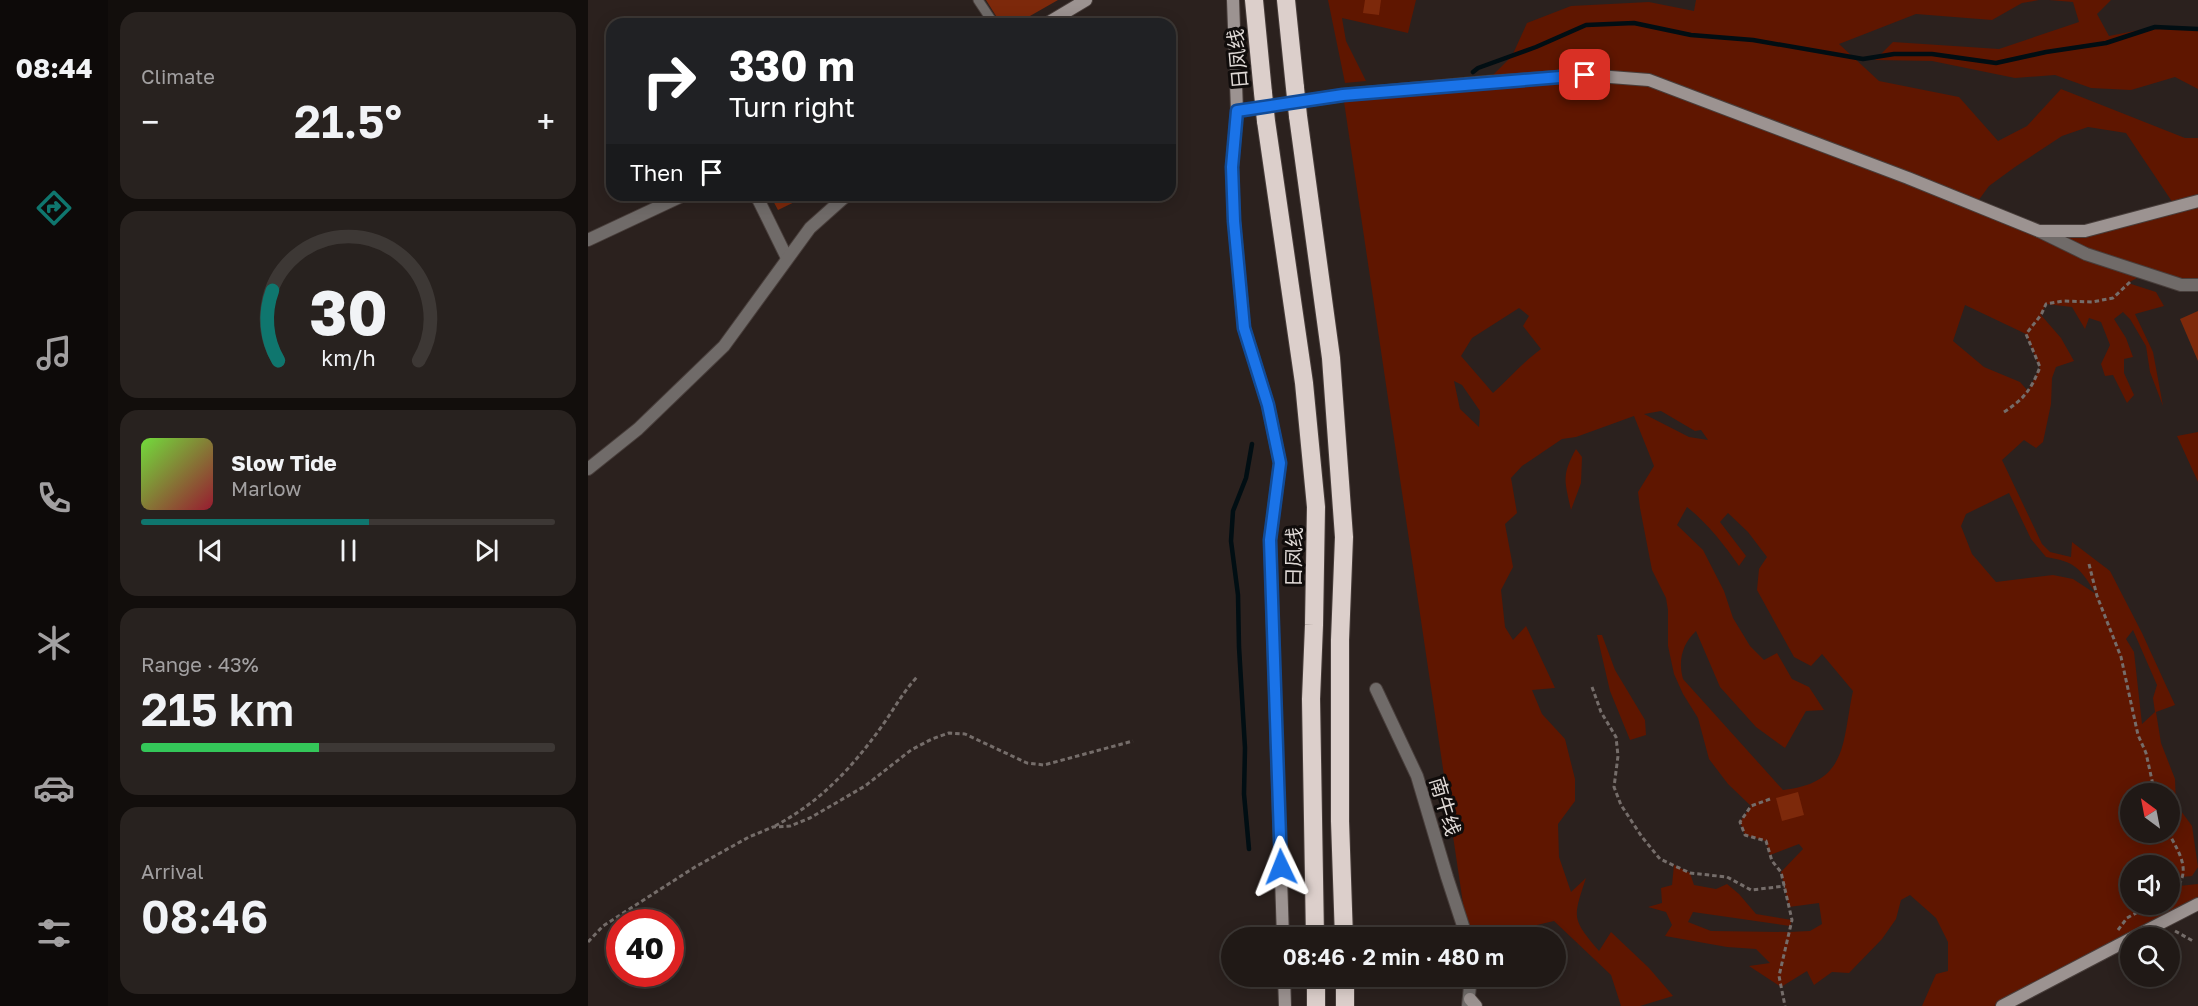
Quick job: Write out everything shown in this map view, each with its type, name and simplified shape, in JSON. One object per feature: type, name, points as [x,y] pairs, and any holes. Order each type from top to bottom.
[{"type":"highway","name":"日凤线","points":[[1254,0],[1266,121],[1304,383],[1316,507],[1311,699],[1316,927]]},
{"type":"highway","points":[[1286,0],[1298,116],[1331,358],[1344,537],[1340,640],[1340,798],[1344,927]]},
{"type":"highway","points":[[1316,987],[1316,1006]]},
{"type":"highway","points":[[1345,1006],[1346,987]]},
{"type":"street","points":[[1056,18],[1086,0]]},
{"type":"street","points":[[1233,0],[1237,111],[1232,167],[1234,221],[1244,328],[1268,405],[1280,463],[1270,540],[1283,927]]},
{"type":"street","points":[[1237,111],[1343,95],[1497,81],[1585,75],[1649,80],[1908,178],[2039,231],[2086,254],[2181,285],[2198,285]]},
{"type":"street","points":[[588,240],[671,201]]},
{"type":"street","points":[[759,201],[787,258]]},
{"type":"street","points":[[588,469],[638,429],[724,346],[810,228],[841,201]]},
{"type":"street","points":[[2039,231],[2085,231],[2198,201]]},
{"type":"street","name":"南牛线","points":[[1376,689],[1417,776],[1463,927]]},
{"type":"street","points":[[2153,927],[2198,904]]},
{"type":"street","points":[[2002,1006],[2120,944]]},
{"type":"street","points":[[1284,987],[1285,1006]]},
{"type":"street","points":[[1471,987],[1471,1004]]},
{"type":"lane","points":[[978,0],[990,18]]},
{"type":"path","points":[[2004,412],[2023,400],[2040,368],[2026,334],[2041,315],[2046,304],[2063,301],[2092,302],[2113,298],[2127,284],[2144,274]]},
{"type":"path","points":[[2089,564],[2097,596],[2121,657],[2138,735],[2146,753],[2153,783]]},
{"type":"path","points":[[588,942],[603,926],[695,867],[749,837],[773,827],[816,801],[838,780],[917,677]]},
{"type":"path","points":[[1592,687],[1601,712],[1616,737],[1618,756],[1614,787],[1621,805],[1660,859],[1690,873],[1727,877],[1751,890],[1785,886]]},
{"type":"path","points":[[773,827],[790,826],[810,818],[865,786],[911,750],[949,733],[965,734],[1026,763],[1044,765],[1133,741]]},
{"type":"path","points":[[1770,799],[1751,806],[1740,822],[1745,835],[1766,841],[1772,861],[1781,872],[1785,886],[1792,920],[1779,976],[1785,1006]]},
{"type":"path","points":[[2175,843],[2180,852],[2184,868],[2180,883]]},
{"type":"path","points":[[2120,931],[2118,929],[2132,915]]},
{"type":"path","points":[[2167,920],[2181,935],[2193,941]]},
{"type":"shaded area","points":[[1328,0],[1416,0],[1408,33],[1342,18],[1346,41],[1366,81],[1345,83]]},
{"type":"shaded area","points":[[1696,0],[2039,0],[2022,3],[1992,20],[1916,14],[1839,44],[1879,81],[1959,97],[1998,141],[2027,126],[2061,89],[2185,138],[2198,138],[2198,285],[2144,274],[2128,283],[2156,292],[2164,306],[2135,314],[2153,352],[2163,406],[2150,372],[2146,346],[2130,319],[2123,312],[2114,319],[2126,338],[2133,357],[2124,359],[2124,373],[2134,395],[2127,403],[2113,375],[2105,376],[2101,364],[2110,345],[2101,322],[2089,318],[2085,329],[2072,307],[2046,304],[2041,315],[2061,338],[2074,361],[2056,367],[2052,378],[2051,404],[2043,442],[2036,448],[2024,440],[2002,460],[2042,544],[2050,552],[2071,557],[2072,542],[2110,571],[2175,705],[2156,712],[2161,743],[2175,783],[2120,783],[2120,843],[2180,843],[2180,810],[2192,826],[2198,867],[2192,876],[2182,877],[2180,883],[2180,855],[2120,855],[2120,915],[2177,915],[2154,927],[2120,927],[2120,945],[2002,1006],[1922,1006],[1936,974],[1948,971],[1948,942],[1936,918],[1910,895],[1901,900],[1896,919],[1882,939],[1849,973],[1832,972],[1814,985],[1807,971],[1781,987],[1749,966],[1770,963],[1756,949],[1727,947],[1665,936],[1672,925],[1666,912],[1648,907],[1662,903],[1661,888],[1672,885],[1674,865],[1690,873],[1694,885],[1716,889],[1727,884],[1756,914],[1792,920],[1790,926],[1693,912],[1688,922],[1711,931],[1810,931],[1822,924],[1819,903],[1789,907],[1781,872],[1803,849],[1799,844],[1770,855],[1766,841],[1745,835],[1740,822],[1751,806],[1728,784],[1709,759],[1698,718],[1674,674],[1668,646],[1666,598],[1652,570],[1638,492],[1654,466],[1634,416],[1576,437],[1562,439],[1522,466],[1511,478],[1517,513],[1505,524],[1513,567],[1501,590],[1505,627],[1513,640],[1526,626],[1555,688],[1532,690],[1542,714],[1565,739],[1575,779],[1575,801],[1558,824],[1559,857],[1571,892],[1586,878],[1577,910],[1579,924],[1599,951],[1611,932],[1649,968],[1673,996],[1640,1006],[1621,1006],[1611,975],[1566,932],[1566,927],[1560,927],[1554,921],[1528,927],[1467,927],[1343,95],[1486,82],[1512,56],[1527,23],[1571,6],[1649,2],[1694,11]],"holes":[[[2088,127],[2126,133],[2175,206],[2085,231],[2039,231],[1975,205],[1989,186],[2062,136]],[[1965,305],[2026,334],[2040,368],[2028,391],[2020,382],[1984,367],[1953,341]],[[1519,308],[1529,316],[1523,326],[1541,349],[1493,393],[1461,356],[1472,338]],[[1454,381],[1462,385],[1480,411],[1479,427],[1460,409]],[[1661,411],[1695,431],[1701,430],[1708,440],[1689,437],[1644,414]],[[2009,493],[2031,539],[2046,557],[2071,564],[2081,572],[2096,594],[2073,579],[2053,575],[1996,582],[1972,554],[1961,526],[1966,514]],[[1687,507],[1715,534],[1739,566],[1746,556],[1720,522],[1728,513],[1748,532],[1767,557],[1759,569],[1757,590],[1794,657],[1811,666],[1822,654],[1853,691],[1839,757],[1820,779],[1805,786],[1783,790],[1683,679],[1682,653],[1687,641],[1696,631],[1720,687],[1756,727],[1785,748],[1806,711],[1824,710],[1809,687],[1792,679],[1777,653],[1764,660],[1750,646],[1733,618],[1724,591],[1703,550],[1677,525]],[[2133,630],[2157,685],[2153,698],[2155,712],[2142,724],[2134,652],[2126,639]]]},
{"type":"shaded area","points":[[2049,0],[2111,0],[2097,14],[2109,36],[2155,27],[2198,29],[2198,89],[2175,77],[2131,90],[2091,88],[2055,75],[2015,78],[1932,61],[1875,60],[1893,42],[1999,49],[2079,22],[2073,2]]},
{"type":"shaded area","points":[[2198,432],[2198,482],[2177,436]]},
{"type":"shaded area","points":[[1576,449],[1582,457],[1581,483],[1571,510],[1566,473]]},
{"type":"shaded area","points":[[1597,635],[1602,635],[1615,670],[1645,720],[1646,735],[1630,740],[1610,691]]},
{"type":"shaded area","points":[[2198,884],[2198,904],[2180,913],[2180,886]]},
{"type":"building","points":[[986,0],[1058,0],[1026,18],[997,18]]},
{"type":"building","points":[[1365,0],[1381,0],[1379,15],[1363,13]]},
{"type":"building","points":[[773,201],[797,201],[778,210]]},
{"type":"building","points":[[2198,311],[2198,361],[2180,319]]},
{"type":"building","points":[[1798,792],[1804,815],[1782,821],[1776,798]]},
{"type":"waterway","points":[[1473,72],[1586,25],[1634,23],[1691,35],[1753,40],[1863,59],[1894,54],[1932,54],[1996,63],[2046,52],[2106,43],[2155,27],[2198,29]]},
{"type":"waterway","points":[[1249,849],[1244,794],[1245,748],[1238,595],[1231,541],[1233,511],[1246,478],[1252,444]]},
{"type":"route","points":[[1281,867],[1270,540],[1280,463],[1268,405],[1244,328],[1234,221],[1232,167],[1237,111],[1343,95],[1585,75]]}]
